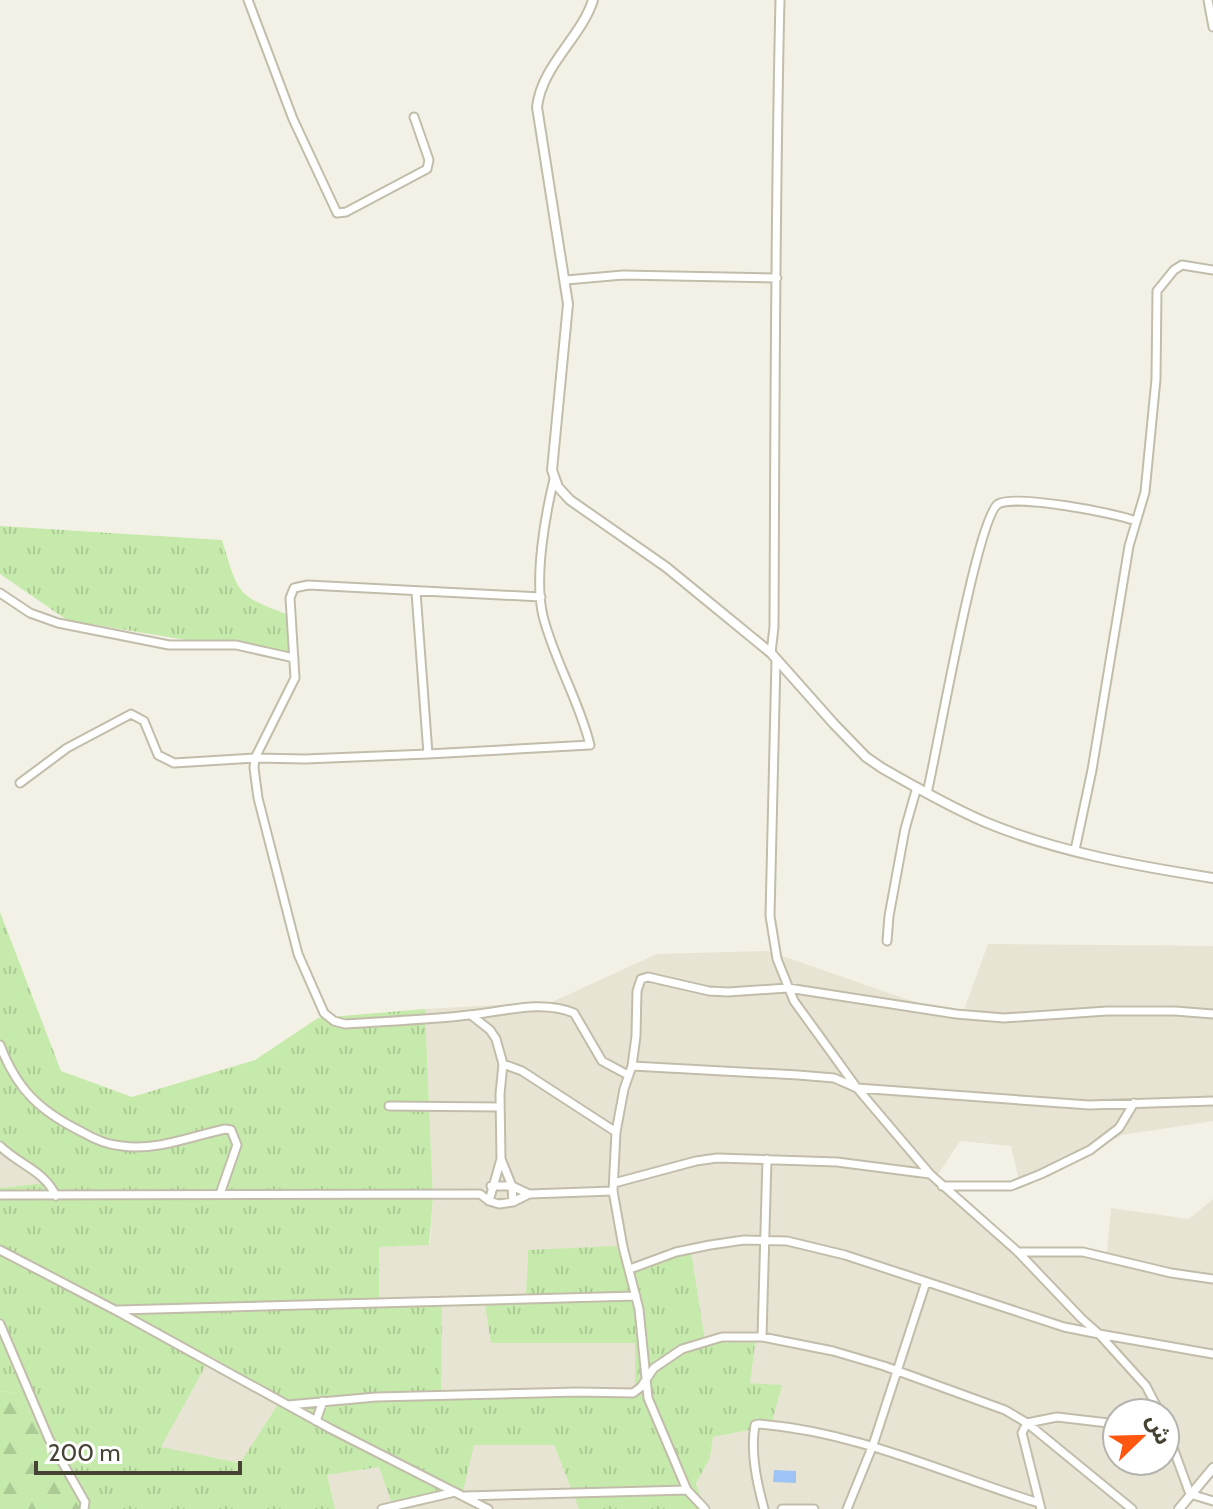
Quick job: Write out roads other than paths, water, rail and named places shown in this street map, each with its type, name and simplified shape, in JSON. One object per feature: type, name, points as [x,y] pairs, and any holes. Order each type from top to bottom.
[{"type":"street","points":[[248,0],[293,119],[337,213],[346,212],[427,169],[429,160],[414,117]]},
{"type":"street","points":[[593,0],[583,22],[548,76],[537,107],[568,304],[552,470],[561,492],[666,567],[774,656],[866,757],[927,793],[999,828],[1075,850],[1213,878]]},
{"type":"street","points":[[780,0],[772,939],[794,1001],[857,1088],[941,1186],[1018,1252],[1124,1358],[1152,1397]]},
{"type":"street","points":[[1208,0],[1213,27]]},
{"type":"street","points":[[1075,850],[1092,770],[1129,546],[1145,492],[1156,379],[1157,291],[1182,265],[1213,270]]},
{"type":"street","points":[[566,280],[623,275],[777,278]]},
{"type":"street","points":[[20,783],[67,748],[131,714],[144,721],[158,755],[174,763],[590,745],[544,617],[541,597],[546,512],[554,479]]},
{"type":"street","points":[[927,793],[971,577],[995,507],[1005,502],[1034,503],[1094,509],[1136,521]]},
{"type":"street","points":[[541,597],[308,585],[294,588],[290,598],[295,678],[255,758],[258,798],[287,921],[298,954],[324,1013],[334,1021],[345,1024],[471,1015],[509,1009],[557,1008],[569,1011],[578,1018],[602,1061],[628,1075]]},
{"type":"street","points":[[416,592],[428,754]]},
{"type":"street","points":[[0,593],[30,613],[58,623],[169,645],[236,645],[294,658]]},
{"type":"street","points":[[887,941],[905,829],[917,787]]},
{"type":"street","points":[[705,1509],[687,1490],[648,1398],[644,1343],[623,1247],[614,1187],[616,1132],[632,1066],[637,991],[641,979],[648,977],[690,988],[728,992],[788,988],[956,1014],[1004,1018],[1107,1011],[1213,1014]]},
{"type":"street","points":[[471,1015],[496,1039],[503,1064],[501,1159],[489,1201]]},
{"type":"street","points":[[0,1045],[19,1083],[41,1108],[96,1140],[123,1147],[185,1141],[231,1130],[237,1145],[220,1194]]},
{"type":"street","points":[[503,1064],[522,1071],[616,1132]]},
{"type":"street","points":[[632,1066],[834,1078],[857,1088],[1089,1105],[1213,1101]]},
{"type":"street","points":[[941,1186],[1011,1186],[1041,1174],[1090,1150],[1119,1128],[1134,1103]]},
{"type":"street","points":[[389,1106],[500,1107]]},
{"type":"street","points":[[0,1146],[35,1169],[56,1196]]},
{"type":"street","points":[[480,1194],[499,1204],[513,1202],[529,1194],[614,1187],[696,1161],[717,1158],[837,1162],[930,1174]]},
{"type":"street","points":[[501,1159],[512,1186],[513,1202]]},
{"type":"street","points":[[762,1337],[767,1159]]},
{"type":"street","points":[[0,1195],[480,1194],[493,1184],[512,1186],[529,1194]]},
{"type":"street","points":[[630,1269],[676,1252],[744,1240],[787,1241],[845,1255],[1064,1327],[1213,1354]]},
{"type":"street","points":[[0,1250],[316,1421],[488,1509]]},
{"type":"street","points":[[1018,1252],[1083,1252],[1171,1273],[1213,1279]]},
{"type":"street","points":[[847,1509],[873,1445],[926,1282]]},
{"type":"street","points":[[115,1310],[636,1296]]},
{"type":"street","points":[[0,1324],[49,1439],[84,1506],[92,1509]]},
{"type":"street","points":[[288,1405],[323,1401],[577,1392],[633,1393],[654,1368],[682,1349],[708,1340],[762,1337],[833,1351],[1005,1410],[1027,1423],[1132,1509]]},
{"type":"street","points":[[316,1421],[323,1401]]},
{"type":"street","points":[[1040,1506],[1022,1433],[1027,1423],[1045,1417],[1101,1422]]},
{"type":"street","points":[[764,1509],[757,1483],[755,1425],[818,1432],[873,1445],[1040,1506]]},
{"type":"street","points":[[1179,1509],[1213,1468]]},
{"type":"street","points":[[1181,1473],[1190,1494],[1213,1501]]},
{"type":"street","points":[[382,1509],[459,1494],[687,1490]]},
{"type":"street","points":[[782,1509],[814,1509]]},
{"type":"water","points":[[774,1470],[796,1471],[796,1483],[773,1482]]}]
